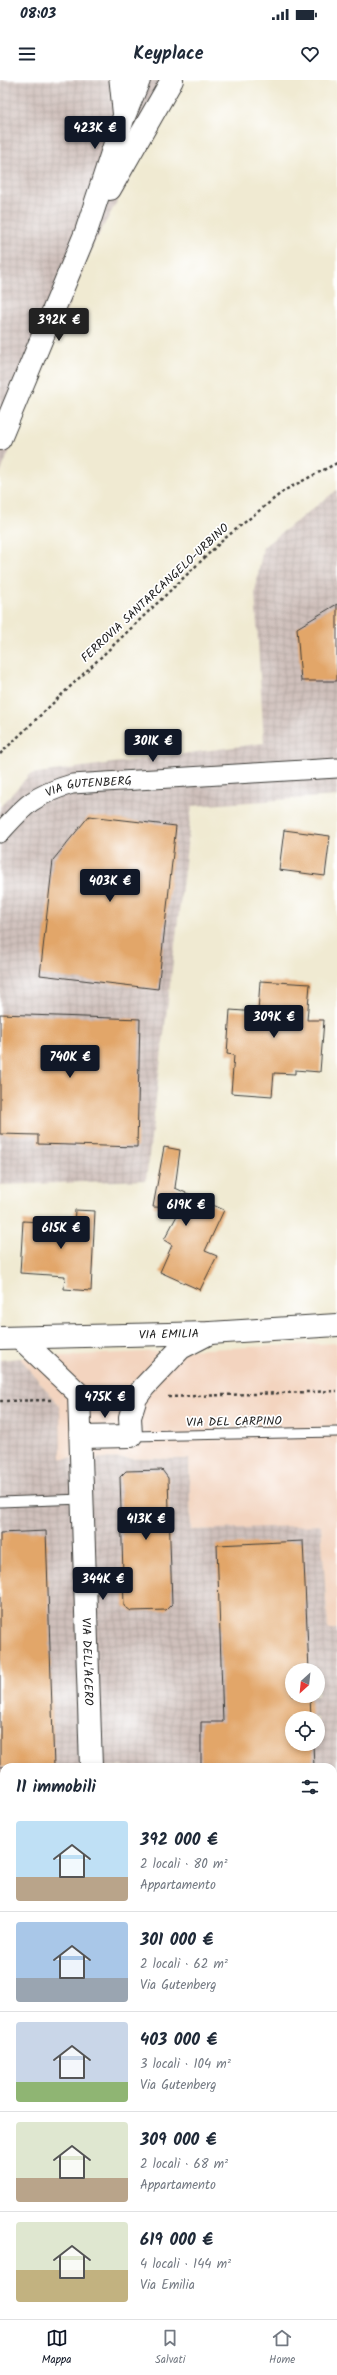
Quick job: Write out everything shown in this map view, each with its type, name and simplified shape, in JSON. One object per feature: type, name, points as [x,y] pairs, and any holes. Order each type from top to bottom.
[{"type":"main road","points":[[0,439],[86,232],[123,119],[139,80]]},
{"type":"main road","points":[[86,232],[172,80]]},
{"type":"main road","name":"VIA EMILIA","points":[[10,1338],[210,1333],[337,1325]]},
{"type":"main road","points":[[81,1437],[131,1436],[130,1417],[136,1398],[144,1387],[181,1348],[210,1333]]},
{"type":"main road","name":"VIA DELL'ACERO","points":[[10,1338],[79,1394],[91,1763]]},
{"type":"street","points":[[119,80],[123,119]]},
{"type":"street","name":"VIA GUTENBERG","points":[[0,833],[22,808],[46,792],[72,784],[337,768]]},
{"type":"street","points":[[0,1325],[10,1338]]},
{"type":"lane","name":"VIA DEL CARPINO","points":[[131,1436],[337,1432]]},
{"type":"lane","points":[[0,1502],[83,1499]]},
{"type":"path","name":"FERROVIA SANTARCANGELO-URBINO","points":[[0,754],[224,539],[286,490],[337,463]]},
{"type":"shaded area","points":[[0,80],[184,80],[94,243],[0,474]]},
{"type":"shaded area","points":[[337,490],[337,796],[192,806],[146,1180],[0,1185],[0,807],[30,774],[264,743],[255,592],[263,547]]},
{"type":"shaded area","points":[[337,1343],[337,1629],[328,1629],[321,1526],[191,1530],[189,1459],[60,1458],[60,1407],[20,1358]]},
{"type":"shaded area","points":[[20,1358],[60,1407],[61,1458],[189,1459],[191,1530],[321,1525],[328,1629],[337,1629],[337,1763],[0,1763],[0,1360]]},
{"type":"building","points":[[337,604],[337,681],[301,681],[297,628]]},
{"type":"building","points":[[89,816],[176,826],[158,989],[40,975],[53,860]]},
{"type":"building","points":[[284,830],[330,836],[325,876],[279,870]]},
{"type":"building","points":[[260,981],[310,984],[307,1020],[324,1020],[320,1072],[295,1070],[295,1074],[274,1073],[272,1096],[231,1093],[234,1055],[227,1054],[230,1010],[258,1012]]},
{"type":"building","points":[[0,1014],[140,1019],[137,1147],[38,1144],[38,1135],[0,1134]]},
{"type":"building","points":[[164,1147],[180,1150],[175,1188],[224,1210],[205,1251],[217,1256],[200,1290],[160,1272],[172,1245],[164,1240],[181,1208],[153,1207]]},
{"type":"building","points":[[75,1210],[95,1211],[91,1291],[64,1289],[65,1276],[20,1273],[23,1221],[74,1224]]},
{"type":"building","points":[[162,1470],[168,1478],[172,1604],[166,1610],[131,1611],[124,1606],[120,1477],[126,1471]]},
{"type":"building","points":[[46,1531],[54,1763],[0,1763],[0,1533]]},
{"type":"building","points":[[303,1541],[309,1663],[285,1663],[285,1703],[310,1703],[311,1711],[285,1711],[285,1751],[313,1751],[314,1763],[201,1763],[201,1722],[223,1722],[217,1545]]}]
